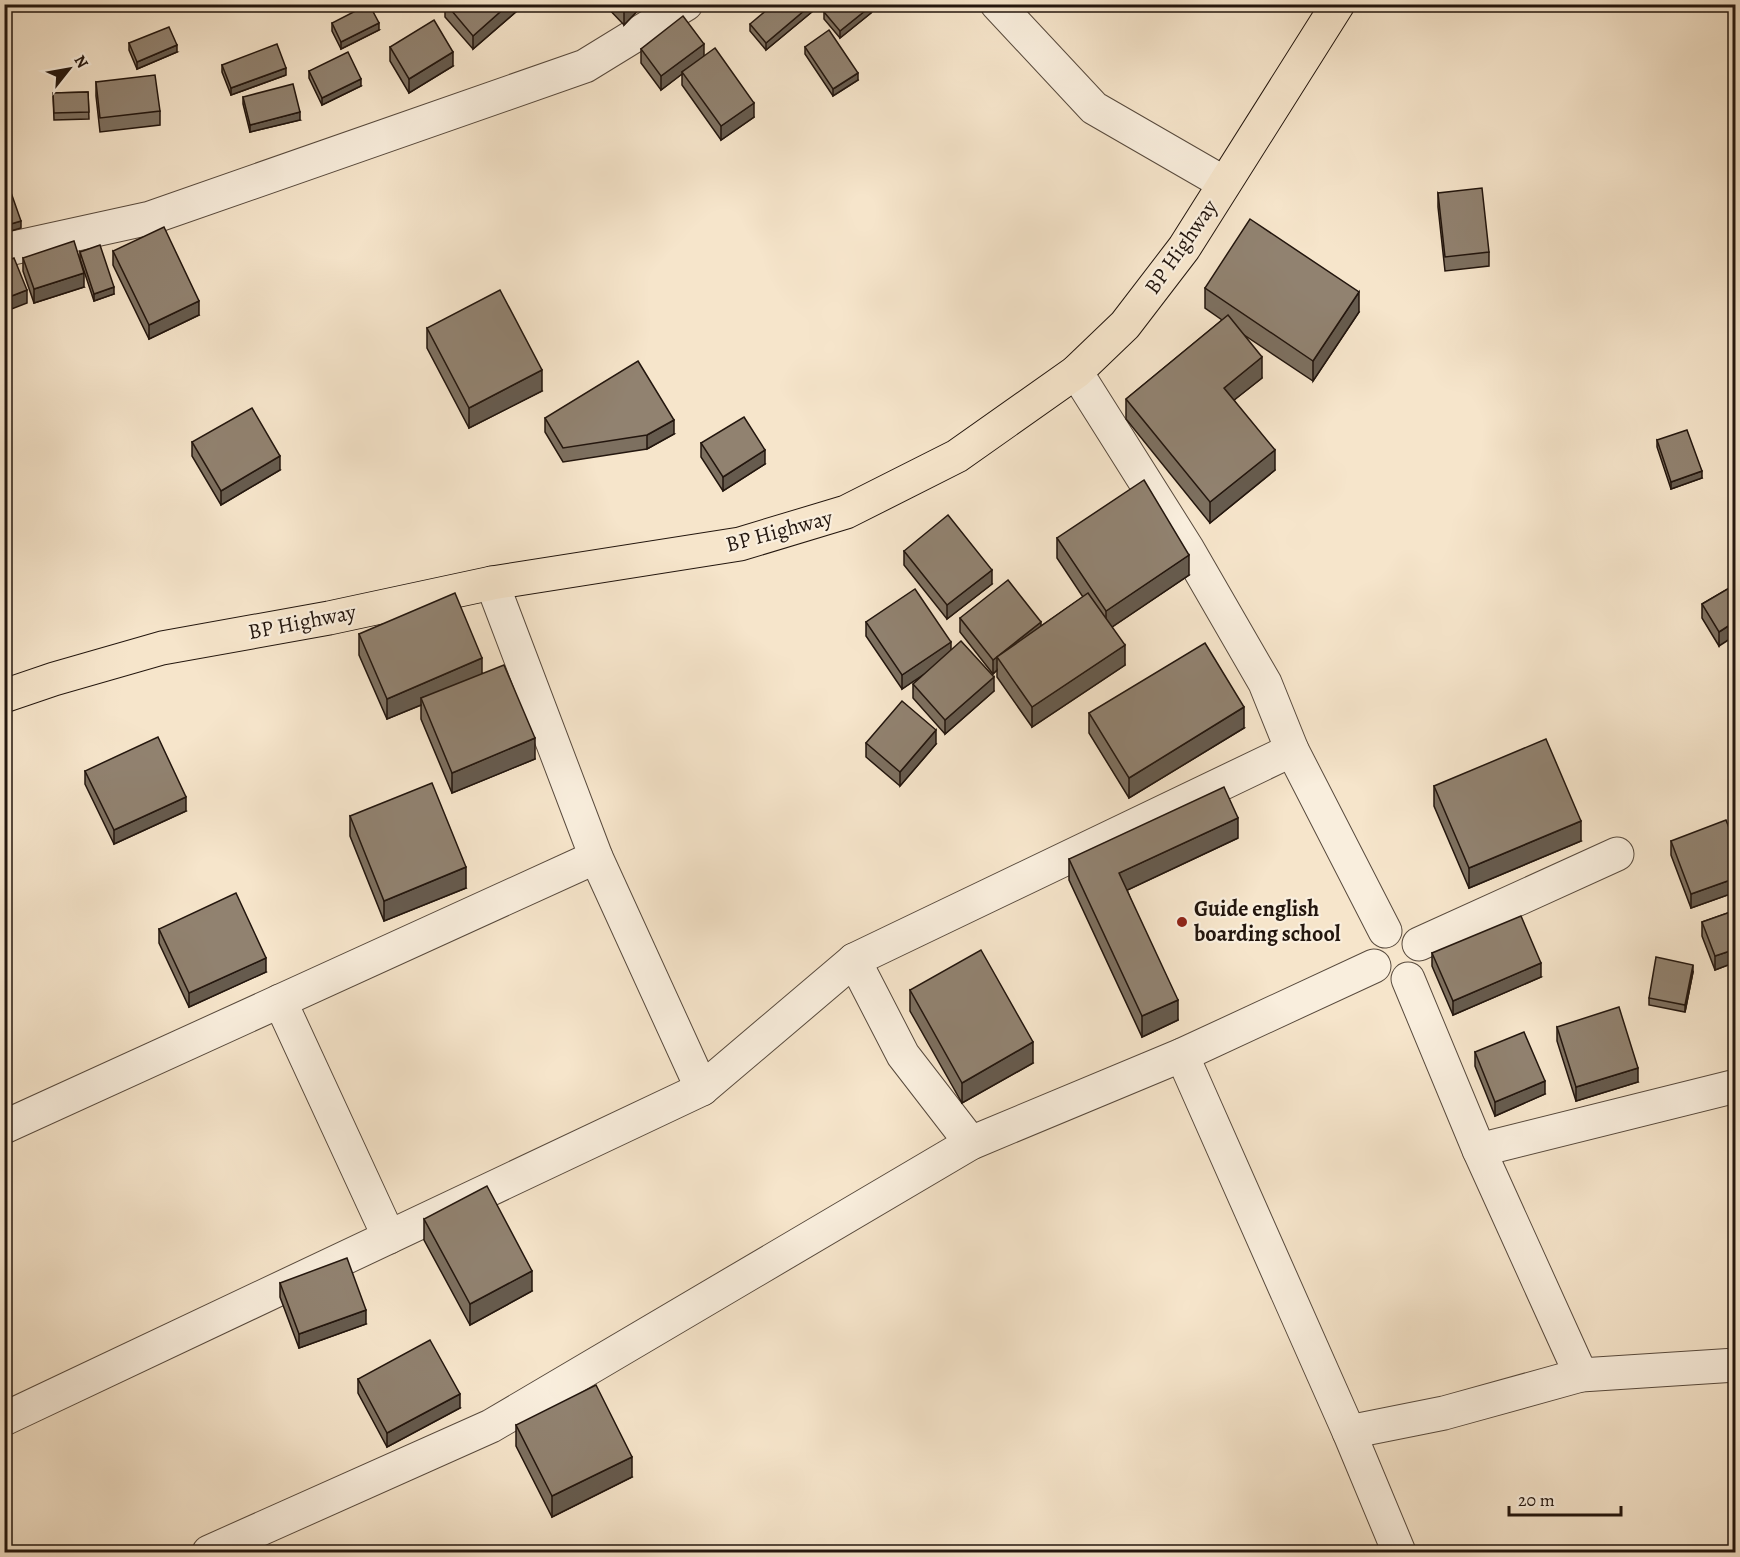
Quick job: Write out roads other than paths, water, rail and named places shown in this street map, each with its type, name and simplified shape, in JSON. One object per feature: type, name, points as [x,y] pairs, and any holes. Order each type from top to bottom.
[{"type":"highway","name":"BP Highway","points":[[4,696],[162,648],[329,618],[492,583],[740,544],[846,512],[957,456],[1076,372],[1125,325],[1184,248],[1338,4]]},
{"type":"street","points":[[4,250],[150,218],[585,66],[686,4]]},
{"type":"street","points":[[998,4],[1094,108],[1224,183]]},
{"type":"street","points":[[1076,372],[1187,548],[1265,683],[1292,750],[1385,931]]},
{"type":"street","points":[[492,583],[596,857],[702,1089]]},
{"type":"street","points":[[4,1419],[702,1089],[854,960],[1292,750]]},
{"type":"street","points":[[1419,944],[1617,854]]},
{"type":"street","points":[[4,1127],[596,857]]},
{"type":"street","points":[[1401,928],[1416,937],[1423,951],[1420,968],[1408,979],[1392,981],[1378,973],[1374,966],[1371,958],[1373,942],[1385,931],[1401,928]]},
{"type":"street","points":[[854,960],[903,1055],[970,1143]]},
{"type":"street","points":[[209,1552],[492,1426],[970,1143],[1182,1055],[1374,966]]},
{"type":"street","points":[[1408,979],[1479,1150],[1581,1375]]},
{"type":"street","points":[[280,1001],[389,1237]]},
{"type":"street","points":[[1182,1055],[1349,1432],[1399,1552]]},
{"type":"street","points":[[1479,1150],[1736,1086]]},
{"type":"street","points":[[1349,1432],[1444,1413],[1581,1375],[1736,1365]]},
{"type":"place","name":"Guide english boarding school","points":[[1182,922]]}]
